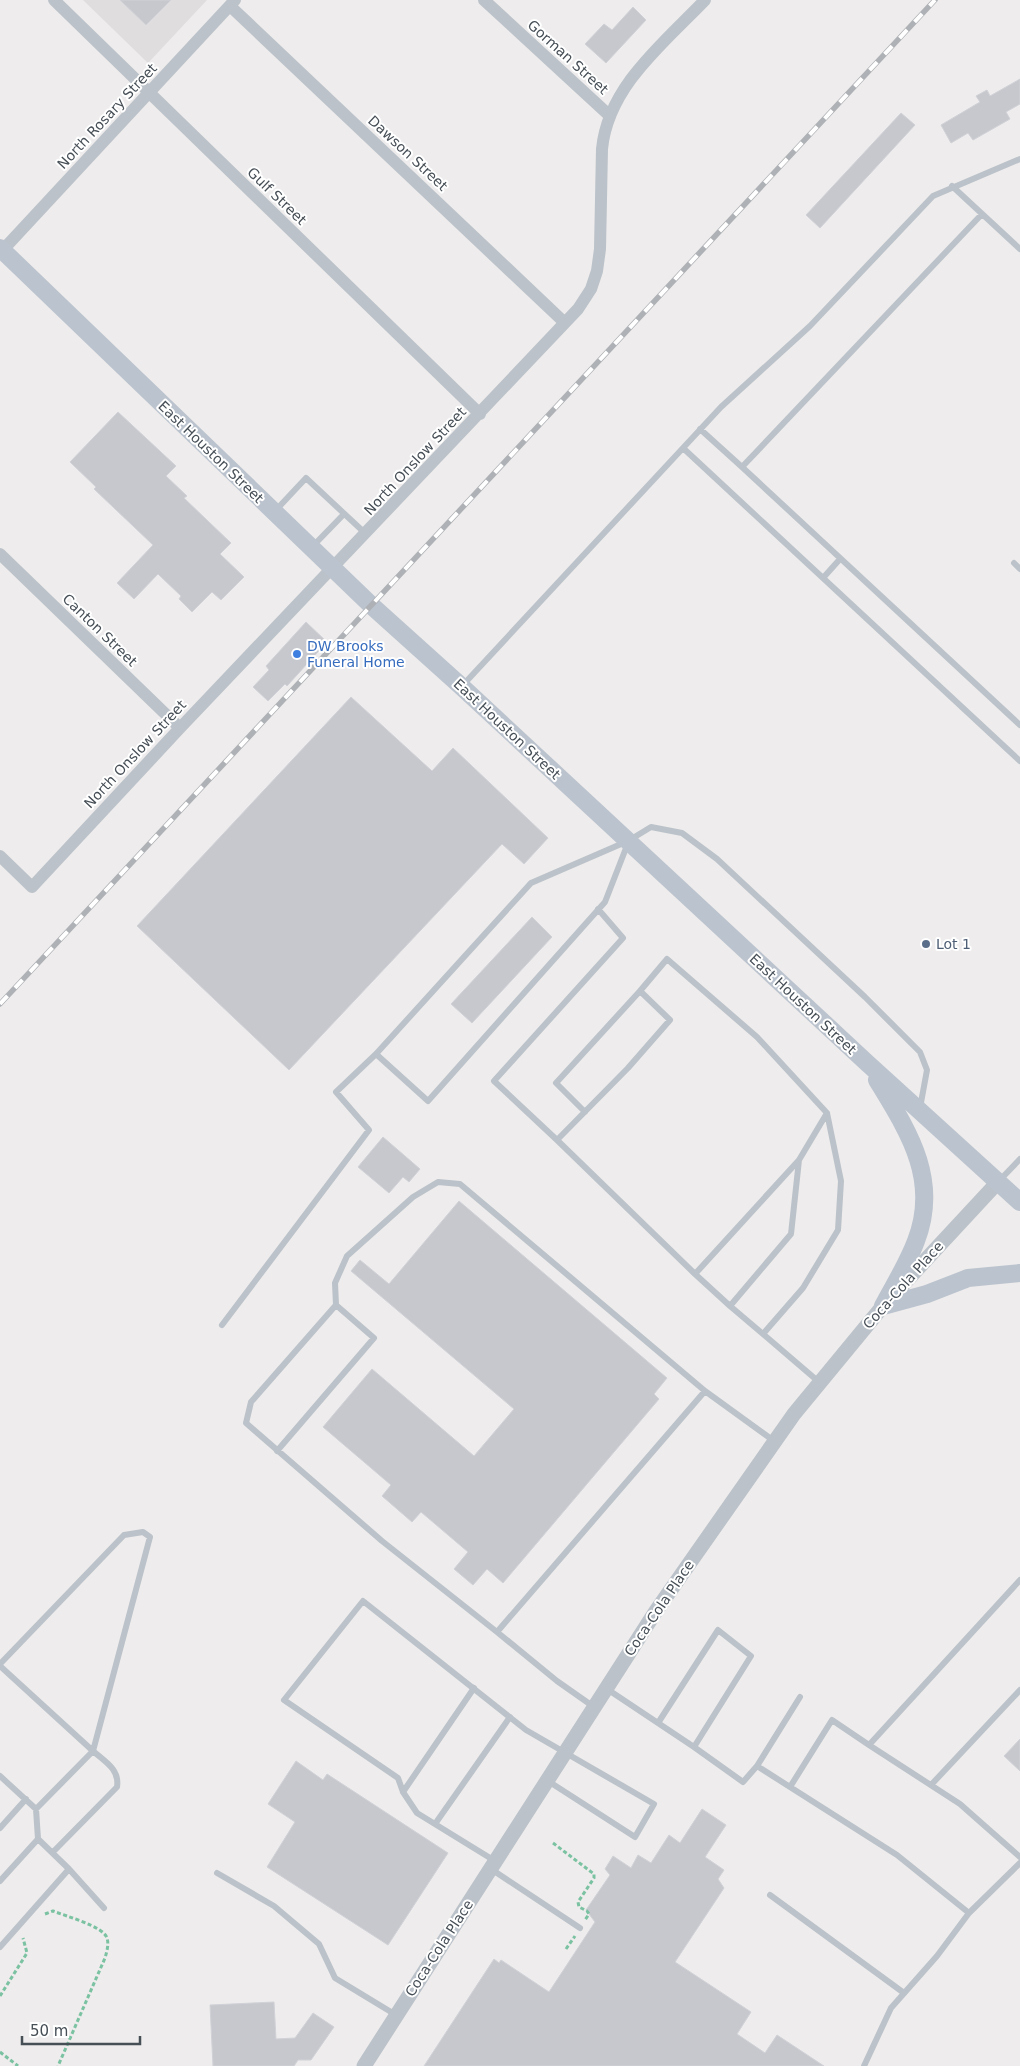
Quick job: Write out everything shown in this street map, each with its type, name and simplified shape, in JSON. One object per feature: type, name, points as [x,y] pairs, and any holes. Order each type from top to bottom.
[{"type":"main road","name":"East Houston Street","points":[[1,250],[333,569],[1020,1202]]},
{"type":"main road","points":[[866,1062],[906,1129],[921,1165],[925,1204],[916,1240],[884,1306]]},
{"type":"main road","points":[[884,1306],[928,1294],[968,1278],[1020,1273]]},
{"type":"street","name":"Gulf Street","points":[[54,0],[480,414]]},
{"type":"street","name":"Gorman Street","points":[[484,0],[610,116]]},
{"type":"street","name":"North Onslow Street","points":[[0,856],[32,887],[180,728],[578,309],[591,289],[597,271],[600,249],[602,149],[604,133],[610,116],[622,91],[641,67],[705,0]]},
{"type":"street","name":"North Rosary Street","points":[[1,250],[233,3]]},
{"type":"street","name":"Dawson Street","points":[[233,3],[565,323]]},
{"type":"street","name":"Canton Street","points":[[0,554],[180,728]]},
{"type":"street","name":"Coca-Cola Place","points":[[364,2066],[606,1688],[697,1551],[774,1442],[820,1382],[884,1306],[998,1182]]},
{"type":"lane","points":[[462,686],[721,407],[810,326],[934,196],[952,186],[1020,159]]},
{"type":"lane","points":[[952,186],[1018,244]]},
{"type":"lane","points":[[742,467],[982,214]]},
{"type":"lane","points":[[700,429],[1020,724]]},
{"type":"lane","points":[[683,448],[1020,761]]},
{"type":"lane","points":[[274,512],[306,478],[366,534]]},
{"type":"lane","points":[[312,548],[344,514]]},
{"type":"lane","points":[[823,578],[840,559]]},
{"type":"lane","points":[[1014,563],[1020,569]]},
{"type":"lane","points":[[222,1325],[370,1130],[336,1092],[376,1054],[532,882],[628,842],[651,827],[682,833],[724,866],[865,997],[920,1052],[927,1070],[920,1111]]},
{"type":"lane","points":[[376,1054],[428,1101],[604,902],[628,842]]},
{"type":"lane","points":[[598,909],[623,938],[494,1082],[695,1274],[820,1382]]},
{"type":"lane","points":[[585,1112],[556,1083],[667,959],[757,1037],[827,1113],[841,1180],[838,1230],[803,1288],[763,1334]]},
{"type":"lane","points":[[556,1140],[628,1068],[670,1020],[640,991]]},
{"type":"lane","points":[[695,1274],[799,1160],[827,1113]]},
{"type":"lane","points":[[998,1182],[1020,1158]]},
{"type":"lane","points":[[730,1306],[792,1234],[799,1160]]},
{"type":"lane","points":[[594,1707],[557,1680],[382,1541],[246,1423],[251,1402],[336,1305],[335,1283],[347,1256],[413,1197],[438,1182],[460,1184],[705,1391],[774,1442]]},
{"type":"lane","points":[[278,1451],[374,1338],[336,1305]]},
{"type":"lane","points":[[497,1632],[705,1391]]},
{"type":"lane","points":[[36,1809],[92,1751],[150,1537],[142,1532],[124,1535],[0,1665],[92,1751],[114,1770],[117,1775],[117,1787],[53,1852]]},
{"type":"lane","points":[[869,1745],[1020,1580]]},
{"type":"lane","points":[[547,1780],[635,1837],[654,1804],[526,1730],[363,1601],[284,1700],[398,1778],[417,1813],[580,1928]]},
{"type":"lane","points":[[658,1723],[718,1630],[751,1656],[694,1747]]},
{"type":"lane","points":[[404,1792],[474,1688]]},
{"type":"lane","points":[[606,1688],[743,1782],[757,1766],[800,1697]]},
{"type":"lane","points":[[932,1785],[1020,1690]]},
{"type":"lane","points":[[435,1824],[510,1717]]},
{"type":"lane","points":[[790,1787],[832,1720],[960,1804],[1020,1857]]},
{"type":"lane","points":[[757,1766],[897,1856],[969,1913]]},
{"type":"lane","points":[[0,1776],[36,1809],[38,1839],[53,1852],[104,1908]]},
{"type":"lane","points":[[0,1828],[26,1799]]},
{"type":"lane","points":[[0,1881],[38,1839]]},
{"type":"lane","points":[[864,2066],[891,2008],[937,1956],[969,1913],[1020,1863]]},
{"type":"lane","points":[[0,1947],[69,1869]]},
{"type":"lane","points":[[217,1873],[274,1906],[319,1944],[335,1978],[396,2015]]},
{"type":"lane","points":[[770,1896],[904,1993]]},
{"type":"path","points":[[553,1843],[594,1874],[594,1878],[578,1902],[579,1907],[589,1914],[566,1949]]},
{"type":"path","points":[[43,1916],[47,1912],[53,1911],[98,1928],[107,1938],[108,1949],[106,1958],[58,2066]]},
{"type":"path","points":[[0,1996],[27,1953],[26,1944],[22,1940],[26,1932]]},
{"type":"path","points":[[0,2052],[18,2066]]},
{"type":"shaded area","points":[[83,0],[207,0],[148,63]]},
{"type":"building","points":[[120,0],[171,0],[146,25]]},
{"type":"building","points":[[633,7],[646,20],[606,63],[585,44],[604,24],[612,30]]},
{"type":"building","points":[[1020,79],[1020,104],[1006,112],[1010,119],[973,140],[968,133],[951,143],[941,125],[980,102],[976,96],[987,90],[990,96]]},
{"type":"building","points":[[901,113],[915,125],[820,228],[806,215]]},
{"type":"building","points":[[118,412],[176,466],[166,476],[187,496],[184,498],[231,543],[220,554],[244,577],[221,600],[212,592],[192,612],[179,599],[181,596],[158,574],[134,599],[117,583],[153,545],[94,489],[96,487],[70,462]]},
{"type":"building","name":"DW Brooks Funeral Home","points":[[306,622],[327,642],[287,686],[285,684],[268,701],[253,687],[269,670],[266,666]]},
{"type":"building","points":[[351,697],[432,771],[453,748],[548,838],[524,864],[502,844],[289,1070],[137,926]]},
{"type":"building","points":[[532,917],[552,937],[472,1023],[451,1004]]},
{"type":"building","points":[[383,1137],[420,1169],[409,1182],[403,1177],[389,1193],[358,1167]]},
{"type":"building","points":[[459,1201],[667,1378],[654,1394],[659,1399],[503,1583],[487,1569],[473,1585],[454,1569],[468,1552],[421,1512],[412,1522],[382,1496],[391,1485],[323,1427],[372,1369],[474,1456],[514,1409],[351,1271],[360,1260],[389,1284]]},
{"type":"building","points":[[1020,1739],[1020,1771],[1004,1756]]},
{"type":"building","points":[[296,1761],[323,1780],[327,1774],[448,1853],[388,1945],[267,1867],[295,1822],[268,1804]]},
{"type":"building","points":[[702,1809],[726,1825],[705,1857],[724,1870],[718,1879],[724,1888],[675,1962],[751,2012],[737,2034],[765,2053],[777,2035],[824,2066],[424,2066],[494,1959],[499,1963],[501,1960],[549,1992],[595,1922],[586,1910],[610,1875],[605,1869],[613,1856],[631,1868],[638,1855],[651,1863],[669,1835],[680,1843]]},
{"type":"building","points":[[274,2002],[276,2039],[295,2038],[313,2013],[334,2027],[311,2060],[298,2060],[294,2066],[213,2066],[210,2005]]},
{"type":"railway","points":[[0,1004],[935,0]]},
{"type":"place","name":"DW Brooks Funeral Home","points":[[297,654]]},
{"type":"place","name":"Lot 1","points":[[926,944]]}]
